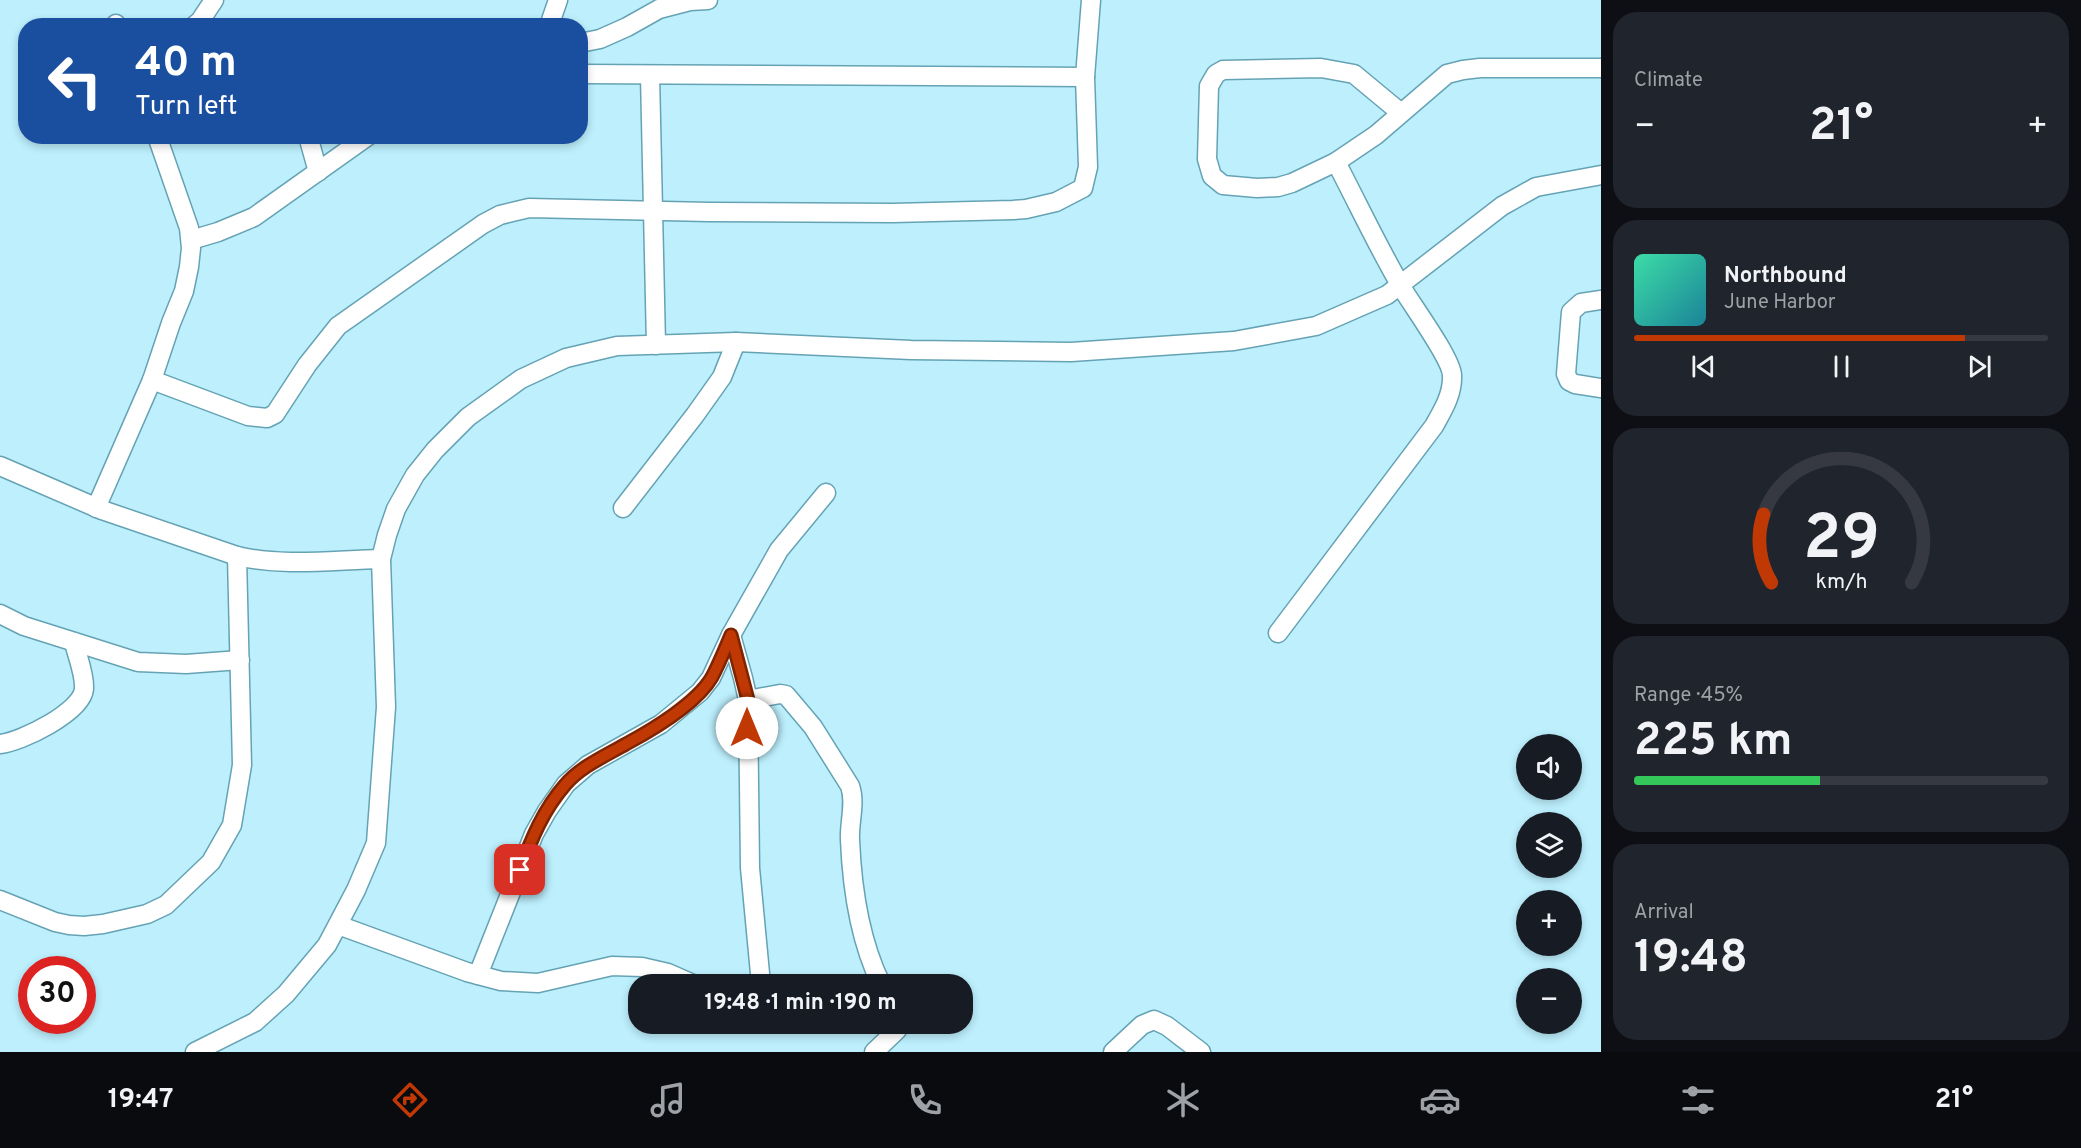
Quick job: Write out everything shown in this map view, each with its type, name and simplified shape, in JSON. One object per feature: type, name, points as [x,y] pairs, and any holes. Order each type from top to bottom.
[{"type":"street","points":[[202,18],[214,0]]},
{"type":"street","points":[[552,18],[558,0]]},
{"type":"street","points":[[588,41],[600,39],[627,27],[659,9],[690,1],[708,0]]},
{"type":"street","points":[[152,380],[248,416],[267,418],[275,414],[307,365],[338,326],[483,224],[506,213],[529,208],[893,213],[1026,209],[1056,202],[1083,188],[1087,179],[1085,77],[1091,0]]},
{"type":"street","points":[[1401,113],[1354,74],[1321,68],[1223,70],[1211,80],[1209,86],[1207,159],[1212,176],[1217,182],[1234,187],[1278,187],[1292,183],[1336,162],[1376,135],[1448,75],[1463,70],[1601,68]]},
{"type":"street","points":[[588,74],[1085,77]]},
{"type":"street","points":[[650,75],[656,345]]},
{"type":"street","points":[[96,508],[152,380],[184,291],[191,240],[180,200],[160,144]]},
{"type":"street","points":[[310,144],[318,172]]},
{"type":"street","points":[[191,240],[254,217],[357,144]]},
{"type":"street","points":[[1278,633],[1434,426],[1449,399],[1452,375],[1450,366],[1401,285],[1336,162]]},
{"type":"street","points":[[195,1052],[255,1022],[286,993],[320,953],[356,890],[376,843],[386,707],[381,559],[396,509],[415,475],[435,450],[468,417],[521,379],[566,358],[617,346],[736,342],[910,350],[1071,352],[1234,341],[1316,326],[1388,295],[1502,207],[1536,187],[1601,175]]},
{"type":"street","points":[[1601,300],[1581,303],[1571,312],[1566,374],[1569,381],[1575,384],[1601,388]]},
{"type":"street","points":[[623,508],[696,415],[722,376],[736,342]]},
{"type":"street","points":[[0,466],[96,508],[237,556],[279,563],[381,559]]},
{"type":"street","points":[[478,975],[534,834],[546,811],[566,784],[588,765],[661,724],[700,692],[711,678],[731,635],[779,549],[826,493]]},
{"type":"street","points":[[0,900],[55,922],[84,926],[112,922],[147,914],[166,905],[211,862],[232,825],[242,765],[237,556]]},
{"type":"street","points":[[0,614],[24,626],[138,662],[186,664],[240,660]]},
{"type":"street","points":[[731,635],[748,700],[751,878],[760,974]]},
{"type":"street","points":[[0,744],[32,735],[78,703],[84,690],[74,642]]},
{"type":"street","points":[[748,700],[786,695],[813,727],[850,786],[853,796],[849,824],[850,849],[856,894],[868,954],[877,974]]},
{"type":"street","points":[[338,925],[501,981],[538,983],[612,966],[642,966],[670,974]]},
{"type":"street","points":[[1113,1052],[1142,1025],[1154,1020],[1167,1026],[1201,1052]]},
{"type":"street","points":[[874,1052],[893,1034]]},
{"type":"route","points":[[520,870],[546,811],[566,784],[588,765],[661,724],[700,692],[711,678],[731,635],[748,700],[747,728]]}]
